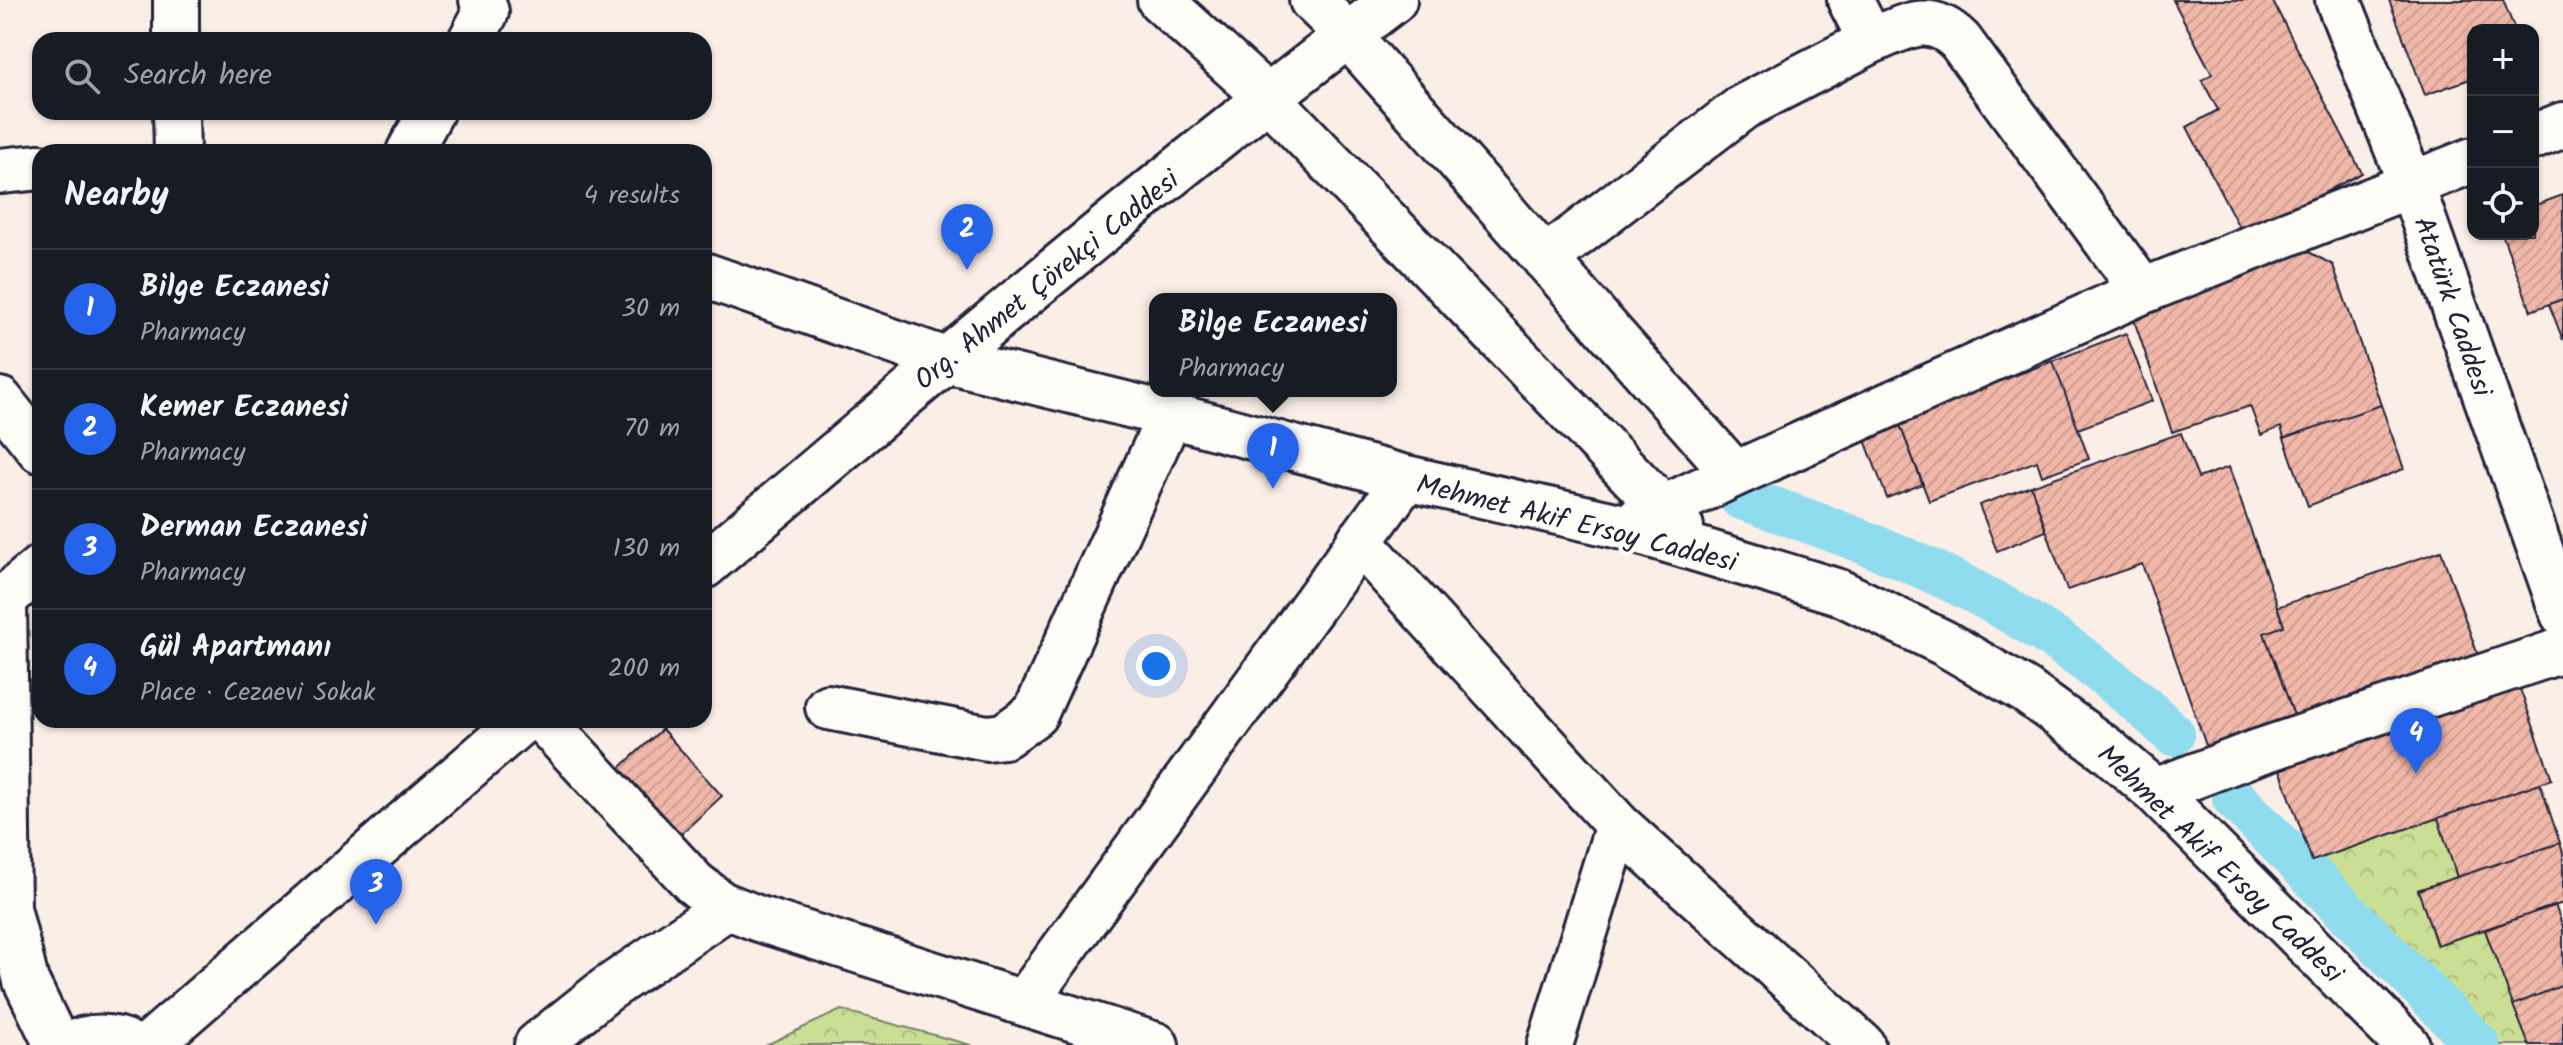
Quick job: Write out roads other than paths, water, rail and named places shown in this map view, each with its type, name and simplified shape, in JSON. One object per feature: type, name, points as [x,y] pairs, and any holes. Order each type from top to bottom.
[{"type":"street","points":[[176,0],[176,32]]},
{"type":"street","points":[[1160,0],[1268,98],[1643,518],[2143,291],[2467,162]]},
{"type":"street","points":[[1312,0],[1348,35],[1735,474]]},
{"type":"street","name":"Org. Ahmet Çörekçi Caddesi","points":[[712,559],[946,360],[1268,98],[1394,0]]},
{"type":"street","points":[[1850,0],[1871,41]]},
{"type":"street","name":"Atatürk Caddesi","points":[[2338,0],[2411,184],[2563,614]]},
{"type":"street","points":[[1545,259],[1743,107],[1871,41],[1919,23],[1931,23],[1951,31],[1960,41],[2143,291]]},
{"type":"street","points":[[176,120],[177,144]]},
{"type":"street","points":[[413,144],[427,120]]},
{"type":"street","points":[[2539,135],[2563,125]]},
{"type":"street","points":[[0,171],[32,168]]},
{"type":"street","name":"Mehmet Akif Ersoy Caddesi","points":[[712,278],[946,360],[1406,478],[1643,518],[1705,552],[1839,592],[1944,643],[2026,691],[2106,749],[2155,791],[2407,1045]]},
{"type":"street","points":[[0,400],[32,440]]},
{"type":"street","points":[[828,707],[987,738],[1004,736],[1035,714],[1170,415]]},
{"type":"street","points":[[1025,1002],[1406,478]]},
{"type":"street","points":[[1359,541],[1618,825],[1862,1045]]},
{"type":"street","points":[[32,575],[2,600],[8,908],[26,981],[57,1045]]},
{"type":"street","points":[[2155,791],[2252,754],[2563,650]]},
{"type":"street","points":[[149,1045],[514,728]]},
{"type":"street","points":[[550,728],[694,883],[727,907],[1156,1045]]},
{"type":"street","points":[[1550,1045],[1618,825]]},
{"type":"street","points":[[537,1045],[606,990],[727,907]]},
{"type":"street","points":[[69,1045],[79,1040],[101,1037],[131,1045]]},
{"type":"waterway","points":[[1741,498],[1862,541],[1971,590],[2074,652],[2124,690],[2173,734]]},
{"type":"waterway","points":[[2234,798],[2478,1045]]},
{"type":"place","name":"Kemer Eczanesi","points":[[967,270]]},
{"type":"place","name":"Bilge Eczanesi","points":[[1273,489]]},
{"type":"place","name":"Gül Apartmanı","points":[[2416,774]]},
{"type":"place","name":"Derman Eczanesi","points":[[376,925]]}]
